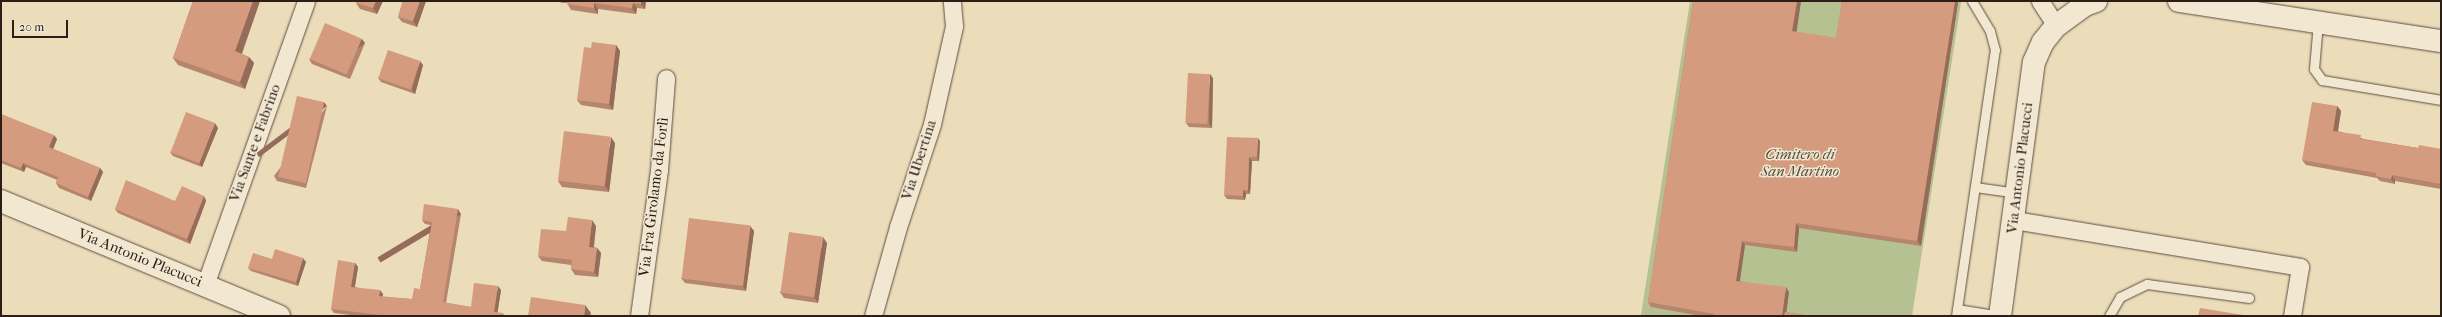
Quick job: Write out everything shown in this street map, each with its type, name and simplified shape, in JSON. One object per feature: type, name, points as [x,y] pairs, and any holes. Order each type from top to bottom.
[{"type":"main road","name":"Via Antonio Placucci","points":[[2000,316],[2034,62],[2043,42],[2056,26],[2084,5],[2096,1]]},
{"type":"main road","points":[[2179,1],[2441,41]]},
{"type":"main road","name":"Via Antonio Placucci","points":[[1,203],[279,316]]},
{"type":"street","name":"Via Sante e Fabrino","points":[[205,285],[306,1]]},
{"type":"street","name":"Via Ubertina","points":[[873,316],[898,227],[932,124],[954,26],[952,1]]},
{"type":"street","points":[[2040,1],[2056,26]]},
{"type":"street","name":"Via Fra Girolamo da Forlì","points":[[639,316],[659,170],[666,78]]},
{"type":"street","points":[[2014,220],[2300,267],[2292,316]]},
{"type":"lane","points":[[1972,1],[1990,31],[1995,50],[1956,312],[2000,316]]},
{"type":"lane","points":[[2318,22],[2314,69],[2322,80],[2441,100]]},
{"type":"lane","points":[[1975,187],[2017,193]]},
{"type":"lane","points":[[2109,316],[2120,297],[2147,284],[2250,298]]},
{"type":"green space","name":"Cimitero di San Martino","points":[[1690,1],[1961,2],[1912,316],[1641,315]]},
{"type":"building","points":[[193,1],[253,1],[235,51],[249,57],[240,82],[173,58]]},
{"type":"building","points":[[357,1],[376,1],[373,8],[356,3]]},
{"type":"building","points":[[403,1],[420,1],[413,21],[398,17]]},
{"type":"building","points":[[567,1],[641,1],[641,4],[633,3],[632,8],[594,3],[594,8],[567,4]]},
{"type":"building","name":"Cimitero di San Martino","points":[[1693,1],[1797,1],[1792,31],[1836,38],[1842,1],[1955,1],[1917,241],[1796,223],[1794,247],[1742,241],[1736,281],[1786,287],[1782,316],[1713,316],[1714,314],[1648,302]]},
{"type":"building","points":[[325,23],[362,39],[347,75],[310,59]]},
{"type":"building","points":[[592,42],[616,45],[609,104],[577,100],[584,47],[591,48]]},
{"type":"building","points":[[388,50],[420,61],[410,89],[378,78]]},
{"type":"building","points":[[1188,73],[1210,74],[1207,124],[1185,123]]},
{"type":"building","points":[[297,96],[324,102],[306,183],[278,177]]},
{"type":"building","points":[[2312,102],[2337,106],[2333,131],[2361,135],[2360,139],[2418,148],[2419,145],[2441,149],[2441,184],[2392,175],[2391,179],[2376,176],[2376,173],[2302,160]]},
{"type":"building","points":[[186,112],[215,123],[200,163],[171,152]]},
{"type":"building","points":[[1,114],[54,135],[49,147],[100,168],[88,197],[56,183],[58,177],[23,163],[21,168],[1,160]]},
{"type":"building","points":[[564,131],[611,137],[605,186],[558,181]]},
{"type":"building","points":[[1227,137],[1258,138],[1257,157],[1249,157],[1248,190],[1243,190],[1243,196],[1224,195]]},
{"type":"building","points":[[126,180],[175,201],[182,186],[204,196],[187,239],[115,209]]},
{"type":"building","points":[[424,204],[458,209],[443,302],[471,307],[474,283],[498,286],[494,312],[503,313],[502,316],[389,316],[331,309],[338,260],[355,263],[351,287],[380,290],[379,296],[412,299],[414,288],[420,289],[432,222],[422,220]]},
{"type":"building","points":[[568,217],[592,220],[589,247],[597,248],[594,272],[571,269],[572,260],[538,256],[541,229],[566,231]]},
{"type":"building","points":[[689,218],[751,226],[743,286],[682,279]]},
{"type":"building","points":[[789,232],[823,237],[814,297],[781,292]]},
{"type":"building","points":[[275,249],[303,258],[296,282],[248,268],[253,253],[272,259]]},
{"type":"building","points":[[531,297],[585,305],[584,316],[528,316]]},
{"type":"building","points":[[2200,308],[2243,315],[2243,316],[2198,316]]},
{"type":"building","points":[[1785,312],[1810,316],[1784,316]]}]
